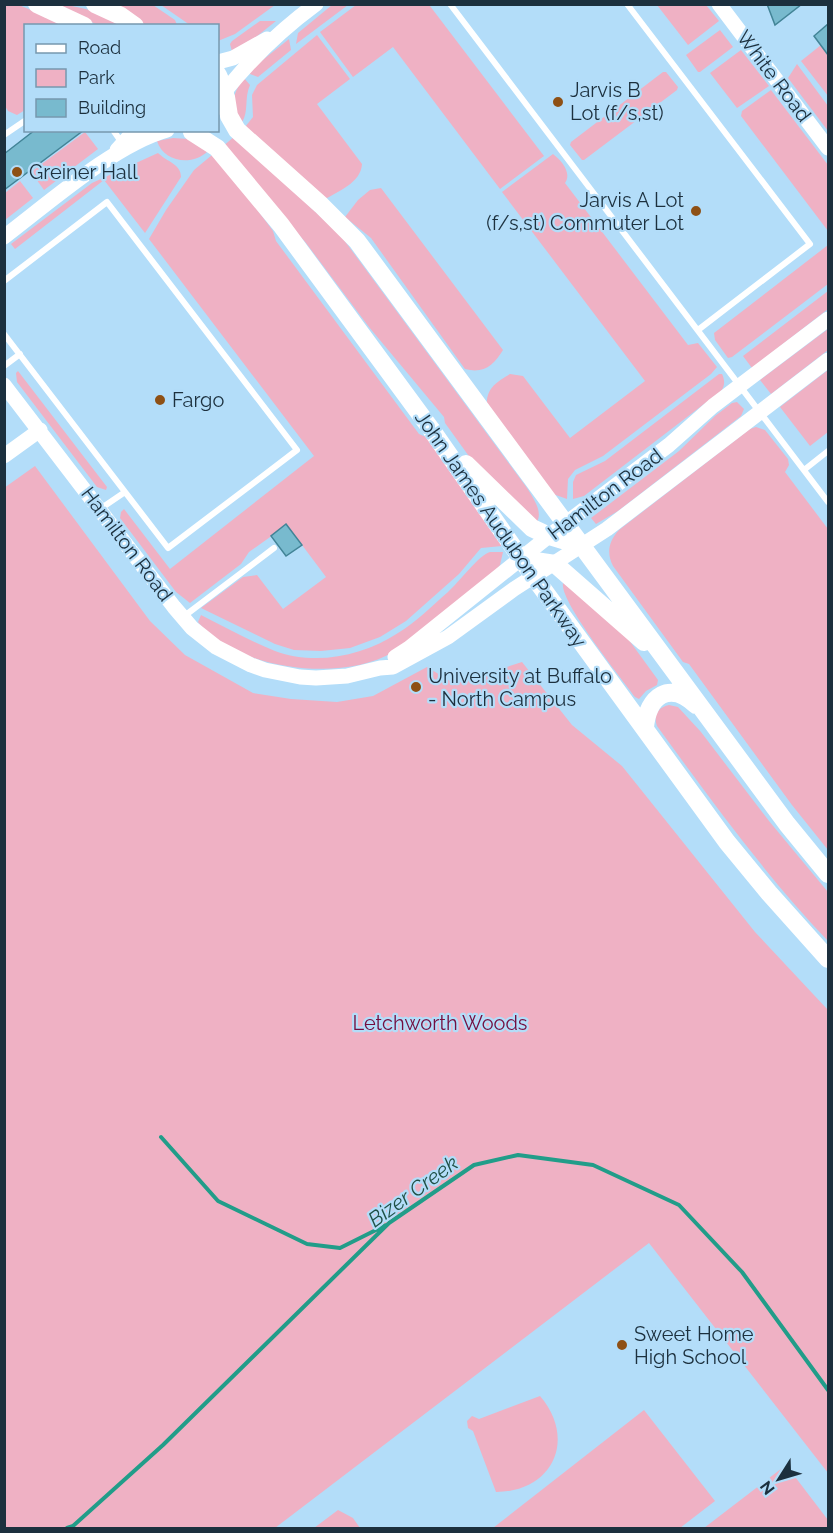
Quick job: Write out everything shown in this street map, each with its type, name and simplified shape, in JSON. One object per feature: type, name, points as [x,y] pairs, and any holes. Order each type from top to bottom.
[{"type":"main road","points":[[36,4],[80,24]]},
{"type":"main road","points":[[95,4],[132,24]]},
{"type":"main road","points":[[219,117],[224,109],[223,88]]},
{"type":"main road","points":[[223,88],[233,124],[246,140],[321,205],[357,241],[787,824],[828,874]]},
{"type":"main road","name":"John James Audubon Parkway","points":[[193,132],[217,148],[280,225],[431,429],[534,577],[728,842],[769,893],[828,959]]},
{"type":"main road","points":[[431,429],[532,528],[582,546]]},
{"type":"main road","points":[[522,559],[555,564],[670,664]]},
{"type":"main road","points":[[645,729],[652,701],[660,696],[674,693],[689,698],[708,717]]},
{"type":"street","points":[[223,88],[316,4]]},
{"type":"street","name":"White Road","points":[[719,4],[828,148]]},
{"type":"street","points":[[219,62],[233,58],[288,27]]},
{"type":"street","points":[[4,237],[106,160],[133,132]]},
{"type":"street","points":[[106,160],[162,132]]},
{"type":"street","name":"Hamilton Road","points":[[380,668],[409,648],[549,536],[669,445],[741,385],[828,319]]},
{"type":"street","name":"Hamilton Road","points":[[4,385],[192,628],[216,647],[251,665],[300,677],[316,678],[347,676],[393,667],[423,652],[514,589],[582,546],[828,360]]},
{"type":"street","points":[[4,456],[40,430]]},
{"type":"lane","points":[[450,4],[828,502]]},
{"type":"lane","points":[[627,4],[810,244],[698,330]]},
{"type":"lane","points":[[4,135],[24,121]]},
{"type":"lane","points":[[115,132],[123,143]]},
{"type":"lane","points":[[4,281],[107,202],[297,450],[168,548],[4,334]]},
{"type":"lane","points":[[4,366],[20,354]]},
{"type":"lane","points":[[804,470],[828,451]]},
{"type":"lane","points":[[100,509],[125,492]]},
{"type":"lane","points":[[183,617],[274,548]]},
{"type":"green space","points":[[51,4],[81,8],[125,24],[96,24]]},
{"type":"green space","points":[[5,5],[19,5],[64,24],[24,24],[24,111],[17,115],[8,111],[5,106]]},
{"type":"green space","points":[[110,5],[153,5],[175,20],[177,24],[141,24]]},
{"type":"green space","points":[[161,5],[275,5],[235,34],[219,41],[219,24],[189,24]]},
{"type":"green space","points":[[332,5],[348,5],[296,44],[298,33]]},
{"type":"green space","points":[[356,5],[430,6],[544,156],[500,189],[393,47],[353,77],[320,32]]},
{"type":"green space","points":[[657,5],[706,5],[719,21],[688,45]]},
{"type":"green space","points":[[260,21],[276,21],[256,37],[232,51],[230,44],[232,41]]},
{"type":"green space","points":[[720,30],[733,47],[698,72],[686,55]]},
{"type":"green space","points":[[317,35],[350,79],[317,104],[362,164],[361,171],[353,181],[324,200],[245,127],[253,117],[252,95],[257,85]]},
{"type":"green space","points":[[289,39],[291,50],[258,77],[250,74],[249,71]]},
{"type":"green space","points":[[821,45],[828,55],[828,96],[801,61]]},
{"type":"green space","points":[[741,50],[769,86],[737,108],[710,73]]},
{"type":"green space","points":[[797,64],[828,106],[828,131],[788,78]]},
{"type":"green space","points":[[666,72],[678,87],[677,90],[582,160],[570,145],[571,142]]},
{"type":"green space","points":[[244,78],[250,85],[242,122],[235,111],[234,100],[237,89]]},
{"type":"green space","points":[[771,90],[828,165],[828,231],[741,116],[742,111]]},
{"type":"green space","points":[[85,132],[98,149],[44,190],[31,172]]},
{"type":"green space","points":[[235,136],[341,236],[527,488],[538,509],[537,522],[476,466],[445,423],[444,417],[369,327],[306,243],[222,147]]},
{"type":"green space","points":[[173,138],[189,139],[208,151],[195,159],[172,158],[166,154],[157,141]]},
{"type":"green space","points":[[158,153],[179,169],[181,177],[145,233],[104,180],[15,249],[11,244],[92,183]]},
{"type":"green space","points":[[553,154],[567,171],[565,183],[688,345],[698,343],[717,367],[711,374],[603,456],[575,470],[568,479],[567,499],[553,494],[487,405],[490,390],[510,374],[523,376],[570,438],[645,381],[502,192]]},
{"type":"green space","points":[[212,155],[223,163],[273,231],[276,241],[419,434],[426,437],[502,546],[481,548],[459,574],[406,621],[380,637],[350,648],[321,651],[294,650],[275,644],[201,608],[243,577],[257,575],[283,609],[326,577],[287,525],[249,552],[241,564],[190,603],[176,592],[120,518],[124,509],[170,569],[314,456],[149,239],[194,170]]},
{"type":"green space","points":[[20,181],[33,198],[5,220],[5,193]]},
{"type":"green space","points":[[381,188],[503,350],[488,367],[478,370],[465,369],[371,238],[345,217],[358,200],[370,190]]},
{"type":"green space","points":[[828,245],[828,284],[728,358],[715,340],[714,333]]},
{"type":"green space","points":[[828,291],[828,309],[752,368],[743,356]]},
{"type":"green space","points":[[828,329],[828,350],[771,394],[760,380]]},
{"type":"green space","points":[[828,370],[828,432],[810,446],[780,407]]},
{"type":"green space","points":[[18,371],[107,487],[106,490],[97,487],[17,382],[16,373]]},
{"type":"green space","points":[[722,374],[724,381],[721,391],[584,496],[573,499],[573,482],[576,475],[605,461]]},
{"type":"green space","points":[[737,402],[744,409],[741,416],[618,511],[596,524],[591,518],[679,451],[715,416],[732,403]]},
{"type":"green space","points":[[756,427],[765,430],[788,459],[789,465],[785,472],[828,529],[828,850],[792,805],[689,664],[683,662],[613,566],[609,551],[613,538],[619,530],[750,429]]},
{"type":"green space","name":"Letchworth Woods","points":[[35,466],[150,621],[185,655],[253,693],[291,699],[337,702],[373,696],[427,667],[455,684],[522,662],[572,725],[622,766],[755,932],[828,1010],[828,1473],[649,1243],[275,1528],[5,1528],[4,488]]},
{"type":"green space","points":[[490,552],[503,552],[500,565],[494,573],[393,652],[372,662],[319,669],[291,667],[263,661],[237,651],[215,638],[198,622],[201,615],[275,651],[291,655],[323,658],[355,653],[384,641],[411,624]]},
{"type":"green space","points":[[563,583],[618,625],[658,680],[657,685],[646,691],[639,699],[635,697],[581,622],[564,592]]},
{"type":"green space","points":[[669,705],[678,707],[701,732],[769,821],[828,892],[828,941],[760,863],[657,726],[657,712]]},
{"type":"green space","points":[[540,1396],[551,1412],[557,1429],[557,1445],[553,1460],[545,1473],[532,1483],[516,1490],[496,1492],[467,1421],[472,1416],[479,1419]]},
{"type":"green space","points":[[644,1410],[715,1501],[680,1528],[493,1528]]},
{"type":"green space","points":[[786,1465],[828,1520],[828,1528],[704,1528]]},
{"type":"green space","points":[[338,1510],[353,1518],[360,1528],[314,1528]]},
{"type":"building","points":[[767,4],[802,4],[775,25]]},
{"type":"building","points":[[828,24],[828,55],[814,36]]},
{"type":"building","name":"Greiner Hall","points":[[32,132],[81,132],[4,190],[4,154]]},
{"type":"building","points":[[286,524],[302,545],[286,556],[271,536]]},
{"type":"waterway","points":[[161,1137],[218,1201],[307,1244],[340,1248],[386,1225]]},
{"type":"waterway","name":"Bizer Creek","points":[[67,1528],[73,1526],[163,1445],[389,1223],[474,1165],[518,1155],[593,1165],[679,1205],[742,1272],[828,1390]]},
{"type":"place","name":"Jarvis B Lot (f/s,st)","points":[[558,102]]},
{"type":"place","name":"Greiner Hall","points":[[17,172]]},
{"type":"place","name":"Jarvis A Lot (f/s,st) Commuter Lot","points":[[696,211]]},
{"type":"place","name":"Fargo","points":[[160,400]]},
{"type":"place","name":"University at Buffalo - North Campus","points":[[416,687]]},
{"type":"place","name":"Sweet Home High School","points":[[622,1345]]}]
